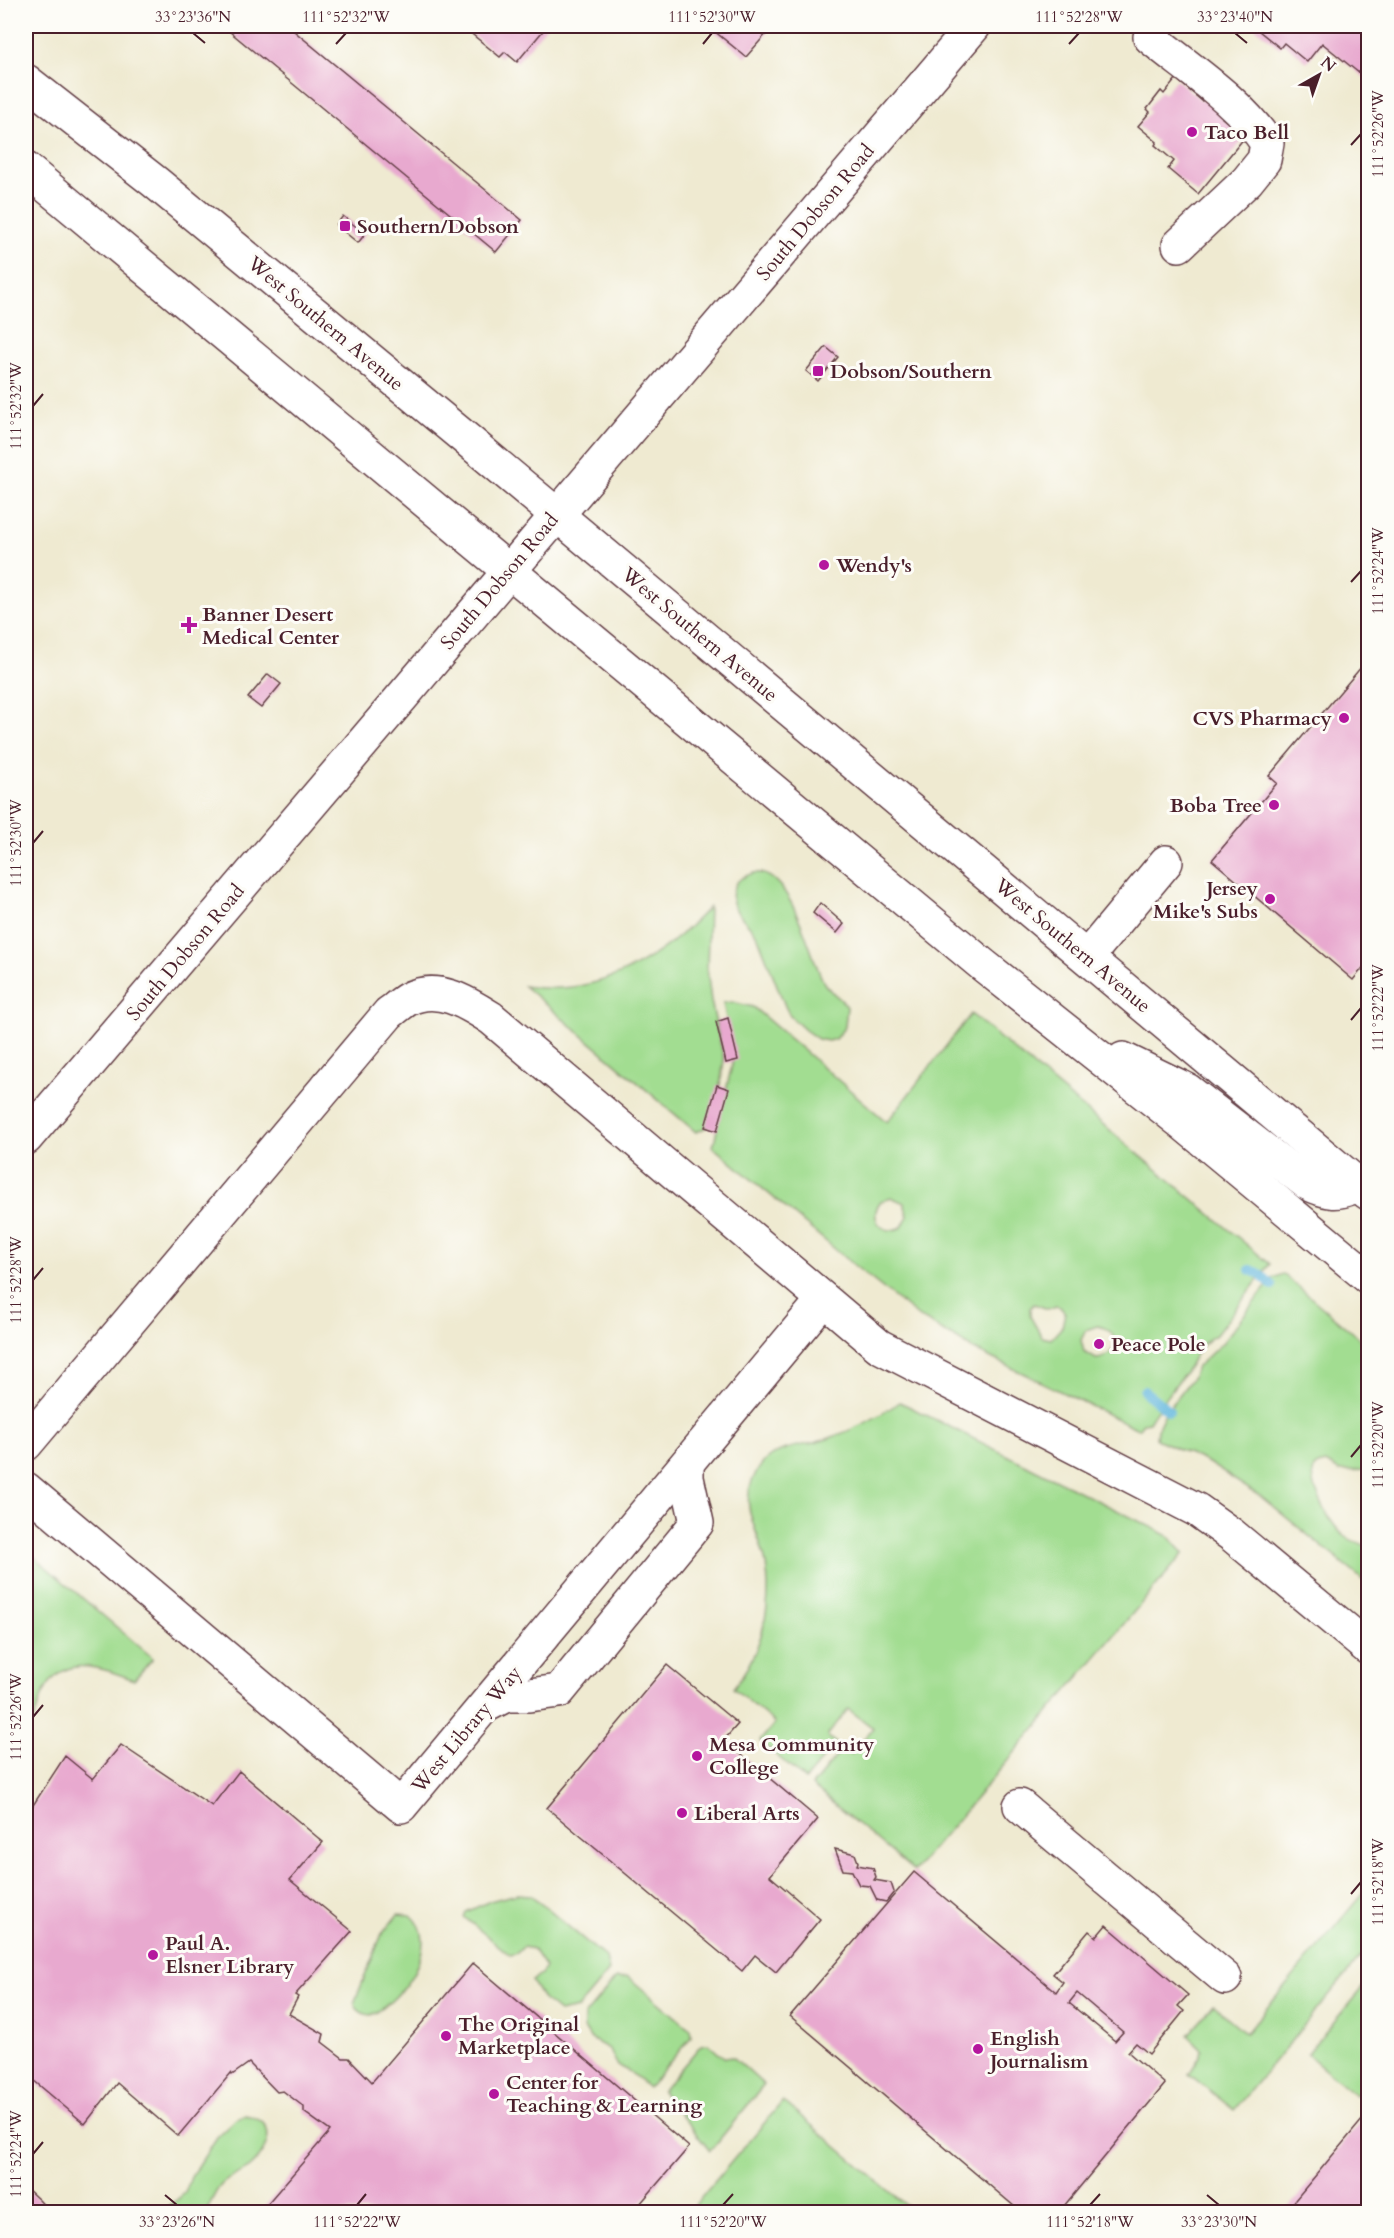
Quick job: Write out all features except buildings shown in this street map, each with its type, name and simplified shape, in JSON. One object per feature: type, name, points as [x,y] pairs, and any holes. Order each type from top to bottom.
[{"type":"main road","name":"South Dobson Road","points":[[26,1138],[555,514],[974,26]]},
{"type":"main road","points":[[1150,37],[1238,108],[1267,143],[1264,160],[1247,181],[1179,245]]},
{"type":"main road","name":"West Southern Avenue","points":[[26,81],[155,182],[1363,1189]]},
{"type":"main road","points":[[26,169],[983,965],[1368,1277]]},
{"type":"main road","points":[[1087,957],[1166,862]]},
{"type":"main road","points":[[26,1444],[389,1013],[409,999],[434,992],[464,1001],[491,1018],[879,1346],[1197,1510],[1232,1535],[1368,1648]]},
{"type":"main road","points":[[1072,1035],[1188,1090],[1307,1183],[1322,1190],[1339,1193],[1363,1189]]},
{"type":"main road","name":"West Library Way","points":[[26,1489],[401,1806],[822,1300]]},
{"type":"main road","points":[[485,1706],[506,1695],[559,1691],[697,1523],[687,1478],[687,1465]]},
{"type":"main road","points":[[1020,1806],[1225,1978]]},
{"type":"green space","points":[[754,873],[767,876],[779,885],[789,899],[824,983],[847,1007],[845,1027],[835,1039],[828,1041],[818,1039],[790,1016],[758,937],[736,911],[732,898],[734,887],[740,879]]},
{"type":"green space","points":[[709,907],[707,968],[711,1001],[724,1060],[709,1126],[696,1132],[524,986],[551,988],[577,986],[626,971],[670,943]]},
{"type":"green space","points":[[732,1002],[753,1007],[887,1122],[971,1014],[1270,1264],[1216,1335],[1200,1348],[1149,1422],[1143,1423],[1138,1429],[975,1350],[919,1317],[713,1147],[734,1056],[723,1003]],"holes":[[[891,1197],[904,1203],[908,1216],[902,1227],[889,1230],[879,1225],[876,1214],[880,1202]],[[1034,1304],[1048,1309],[1056,1306],[1065,1313],[1062,1327],[1051,1339],[1042,1337],[1030,1316],[1030,1308]],[[1097,1326],[1110,1332],[1115,1343],[1110,1353],[1096,1359],[1084,1352],[1081,1340],[1086,1330]]]},
{"type":"green space","points":[[1283,1274],[1368,1346],[1368,1470],[1339,1471],[1326,1463],[1314,1468],[1313,1475],[1322,1505],[1340,1532],[1368,1546],[1368,1584],[1260,1496],[1207,1462],[1156,1439],[1157,1430],[1164,1415],[1192,1378],[1197,1367],[1223,1342],[1273,1278]]},
{"type":"green space","points":[[900,1402],[1167,1535],[1184,1553],[914,1871],[812,1786],[843,1748],[851,1755],[873,1728],[848,1709],[827,1736],[836,1743],[805,1780],[760,1741],[775,1723],[733,1688],[743,1675],[758,1645],[763,1630],[768,1597],[766,1564],[749,1510],[750,1488],[756,1472],[774,1454],[846,1432]]},
{"type":"green space","points":[[26,1550],[153,1658],[134,1680],[105,1670],[79,1666],[57,1675],[48,1685],[33,1720],[26,1730]]},
{"type":"green space","points":[[1368,1887],[1368,1948],[1234,2110],[1189,2074],[1201,2055],[1202,2049],[1188,2035],[1213,2005],[1246,2033]]},
{"type":"green space","points":[[517,1894],[533,1897],[606,1958],[609,1971],[578,2008],[559,2012],[543,1999],[532,1981],[541,1975],[545,1967],[533,1949],[523,1947],[517,1953],[510,1955],[464,1917],[466,1912],[490,1901]]},
{"type":"green space","points":[[398,1914],[411,1915],[420,1927],[423,1941],[421,1956],[415,1971],[395,1998],[371,2015],[365,2014],[358,2010],[355,2001],[382,1934]]},
{"type":"green space","points":[[628,1977],[690,2029],[691,2037],[648,2088],[630,2072],[618,2066],[609,2049],[591,2039],[584,2028],[584,2016],[616,1978]]},
{"type":"green space","points":[[1368,1981],[1368,2080],[1356,2095],[1307,2054]]},
{"type":"green space","points":[[709,2044],[725,2058],[733,2057],[764,2085],[710,2151],[662,2091],[701,2045]]},
{"type":"green space","points":[[783,2101],[914,2212],[689,2212]]},
{"type":"green space","points":[[245,2115],[256,2118],[267,2129],[266,2144],[257,2160],[250,2167],[222,2184],[206,2212],[162,2212],[185,2193],[191,2177],[217,2137],[235,2120]]},
{"type":"waterway","points":[[1250,1270],[1258,1273],[1272,1285]]},
{"type":"waterway","points":[[1144,1391],[1169,1411]]},
{"type":"place","name":"Taco Bell","points":[[1192,132]]},
{"type":"place","name":"Southern/Dobson","points":[[345,226]]},
{"type":"place","name":"Dobson/Southern","points":[[818,371]]},
{"type":"place","name":"Wendy's","points":[[824,565]]},
{"type":"place","name":"Banner Desert Medical Center","points":[[189,625]]},
{"type":"place","name":"CVS Pharmacy","points":[[1344,718]]},
{"type":"place","name":"Boba Tree","points":[[1274,805]]},
{"type":"place","name":"Jersey Mike's Subs","points":[[1270,899]]},
{"type":"place","name":"Peace Pole","points":[[1099,1344]]},
{"type":"place","name":"Mesa Community College","points":[[697,1756]]},
{"type":"place","name":"Liberal Arts","points":[[682,1813]]},
{"type":"place","name":"Paul A. Elsner Library","points":[[153,1955]]},
{"type":"place","name":"The Original Marketplace","points":[[446,2036]]},
{"type":"place","name":"English Journalism","points":[[978,2049]]},
{"type":"place","name":"Center for Teaching & Learning","points":[[494,2094]]}]
